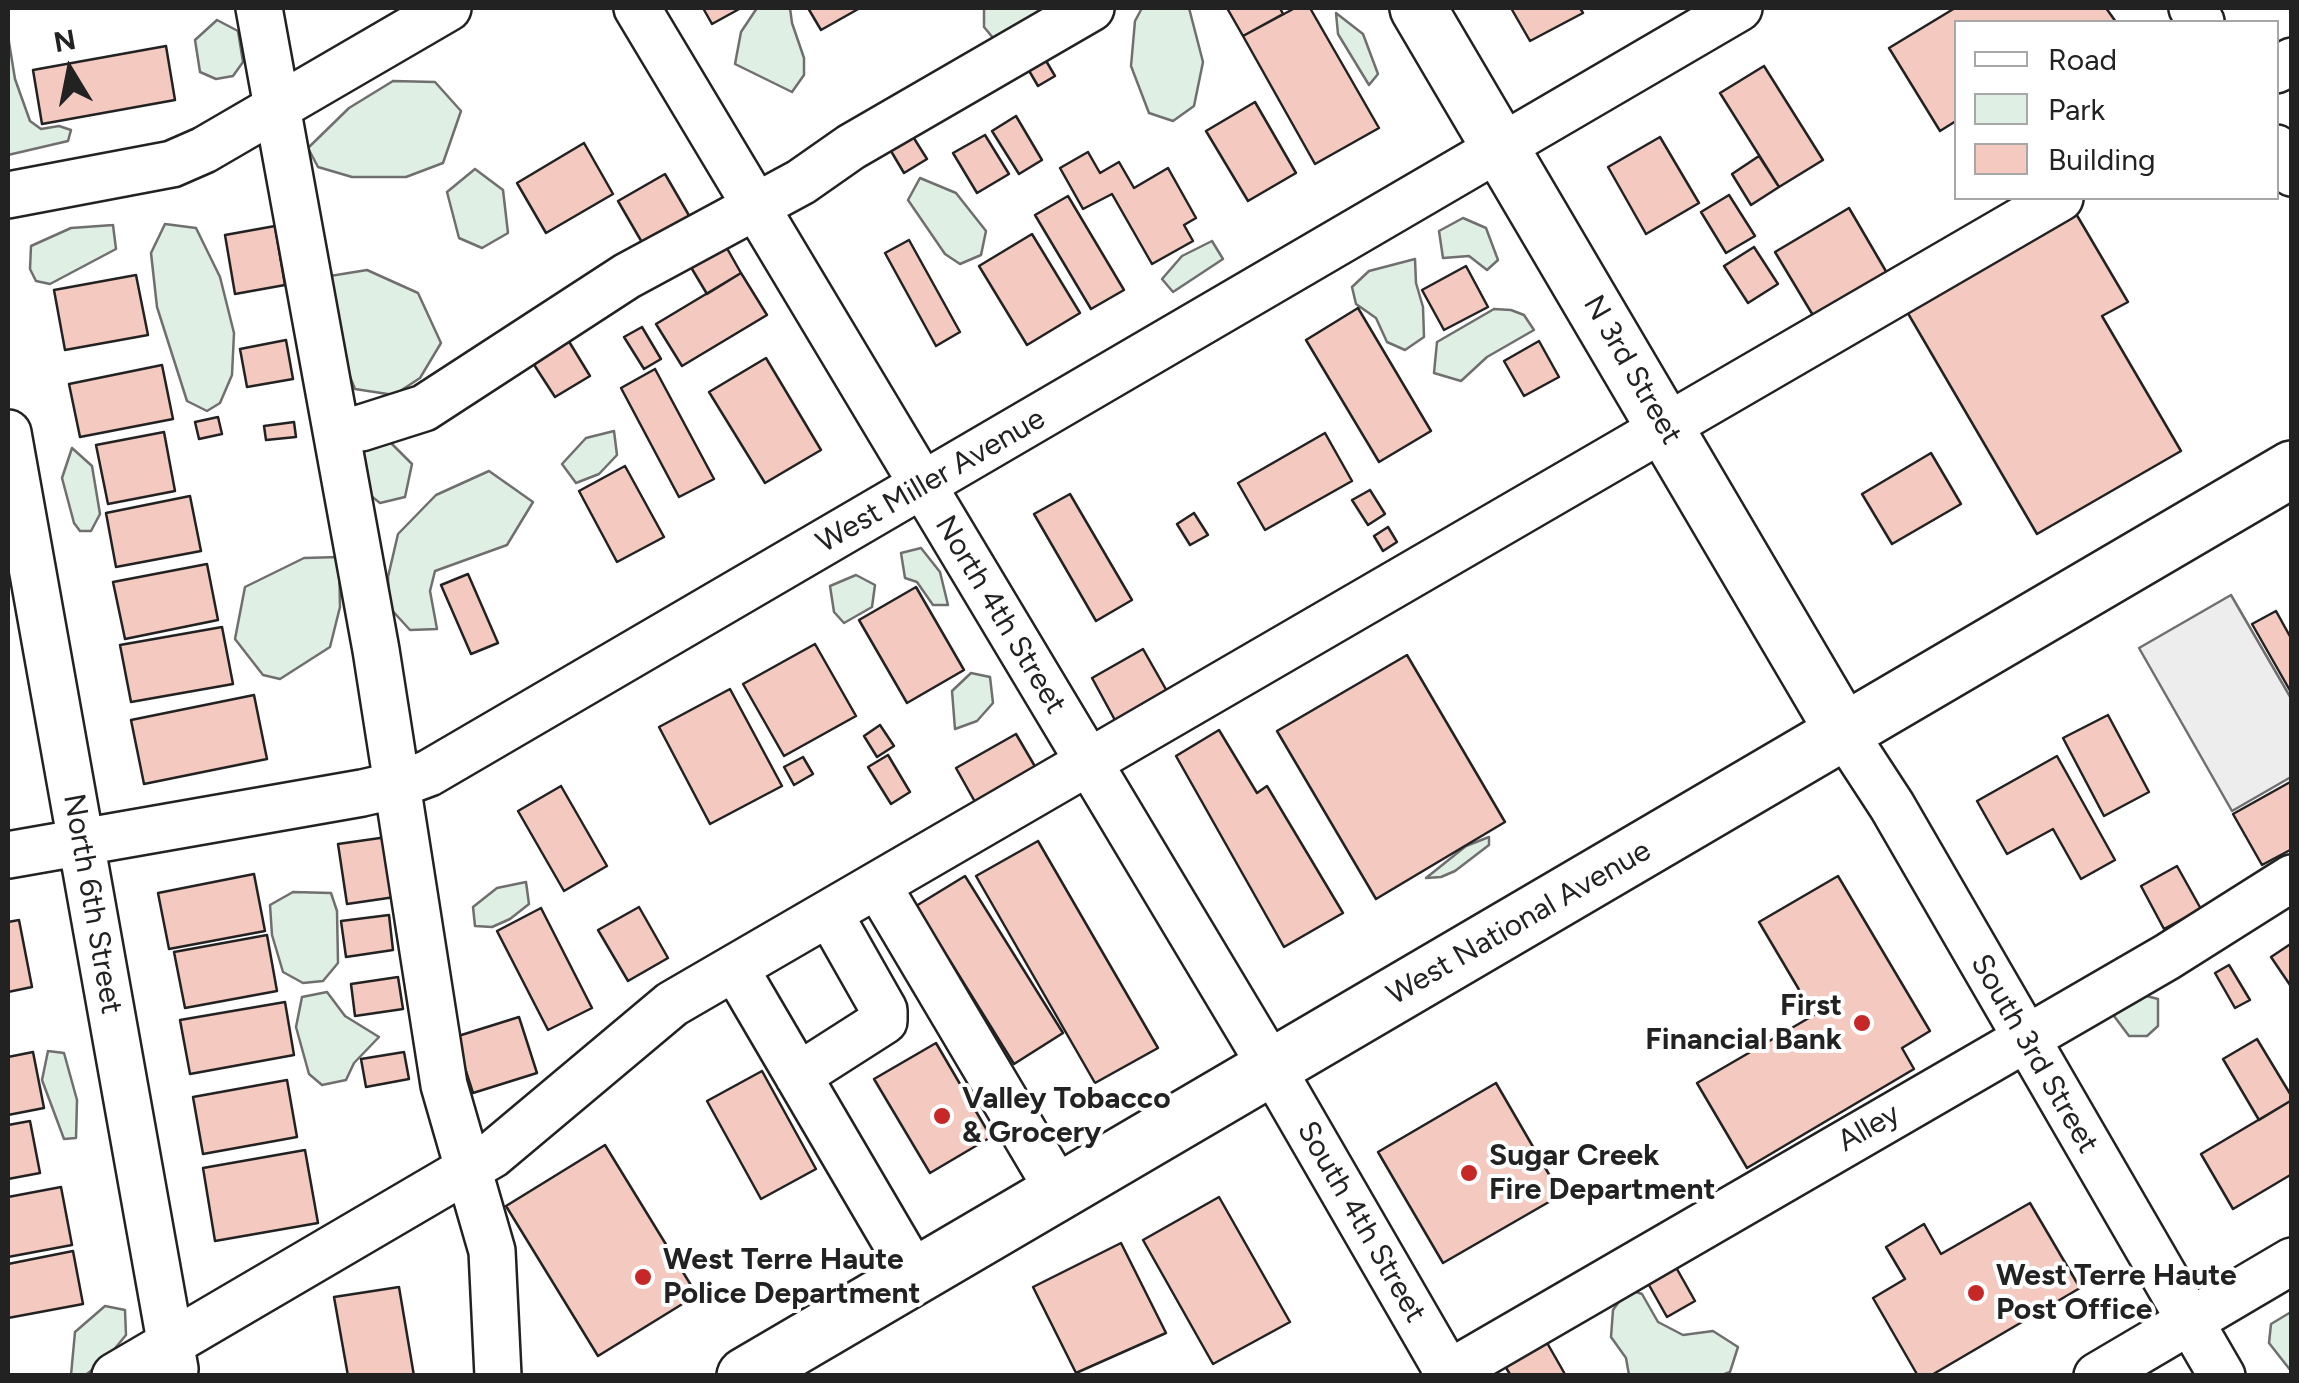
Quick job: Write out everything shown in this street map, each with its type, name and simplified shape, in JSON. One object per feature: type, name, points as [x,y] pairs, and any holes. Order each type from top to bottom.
[{"type":"main road","name":"N 3rd Street","points":[[1418,8],[1845,734]]},
{"type":"main road","name":"West National Avenue","points":[[746,1376],[2292,470]]},
{"type":"street","points":[[259,8],[397,785],[444,1085],[492,1251],[498,1376]]},
{"type":"street","points":[[8,196],[172,164],[448,8]]},
{"type":"street","name":"North 4th Street","points":[[637,8],[1272,1068]]},
{"type":"street","points":[[336,431],[362,428],[424,408],[627,276],[800,182],[851,147],[1091,8]]},
{"type":"street","name":"West Miller Avenue","points":[[8,856],[397,785],[464,754],[1739,8]]},
{"type":"street","points":[[115,1376],[173,1359],[468,1170],[506,1144],[672,1004],[2057,200]]},
{"type":"street","name":"North 6th Street","points":[[8,433],[173,1359]]},
{"type":"street","name":"South 3rd Street","points":[[1845,734],[1892,806],[2222,1376]]},
{"type":"street","name":"Alley","points":[[1448,1375],[2168,957],[2292,878]]},
{"type":"street","points":[[878,886],[1060,1193]]},
{"type":"street","points":[[798,1076],[884,1021],[884,1010],[829,913]]},
{"type":"street","points":[[735,968],[916,1277]]},
{"type":"street","name":"South 4th Street","points":[[1272,1068],[1448,1375]]},
{"type":"street","points":[[2097,1376],[2292,1261]]},
{"type":"green space","points":[[757,8],[790,8],[804,58],[804,75],[792,92],[735,64],[741,32]]},
{"type":"green space","points":[[984,8],[1043,8],[1035,22],[994,39],[984,27]]},
{"type":"green space","points":[[1142,8],[1189,8],[1203,62],[1194,106],[1173,121],[1149,113],[1131,66],[1135,21]]},
{"type":"green space","points":[[1336,13],[1363,34],[1378,74],[1369,85],[1338,34]]},
{"type":"green space","points":[[217,20],[238,31],[243,62],[233,76],[216,79],[200,72],[195,40]]},
{"type":"green space","points":[[8,36],[15,79],[30,121],[41,129],[59,126],[71,130],[68,141],[8,155]]},
{"type":"green space","points":[[393,81],[435,82],[461,111],[443,163],[406,177],[352,177],[318,167],[308,148],[349,108]]},
{"type":"green space","points":[[475,169],[503,190],[508,233],[482,248],[459,238],[447,192]]},
{"type":"green space","points":[[920,178],[956,193],[986,231],[981,255],[960,264],[945,254],[908,200]]},
{"type":"green space","points":[[1463,218],[1486,228],[1498,260],[1487,270],[1469,256],[1443,258],[1439,231]]},
{"type":"green space","points":[[165,224],[196,228],[220,277],[234,333],[232,375],[220,403],[207,411],[187,401],[157,307],[151,253]]},
{"type":"green space","points":[[113,225],[116,249],[50,284],[36,281],[30,269],[31,246],[71,228]]},
{"type":"green space","points":[[1212,241],[1223,259],[1173,292],[1162,279],[1182,256]]},
{"type":"green space","points":[[1415,259],[1424,337],[1405,350],[1387,342],[1376,318],[1356,304],[1352,287],[1369,271]]},
{"type":"green space","points":[[367,270],[418,293],[441,343],[420,378],[394,395],[355,389],[328,323],[330,276]]},
{"type":"green space","points":[[1494,309],[1524,315],[1534,330],[1487,357],[1461,381],[1434,373],[1437,342]]},
{"type":"green space","points":[[614,431],[617,455],[599,474],[576,483],[562,464],[586,438]]},
{"type":"green space","points":[[383,435],[412,464],[405,497],[380,503],[361,488],[356,452]]},
{"type":"green space","points":[[72,448],[92,466],[100,514],[91,531],[80,531],[74,523],[62,478]]},
{"type":"green space","points":[[489,471],[533,502],[507,545],[435,571],[430,591],[437,629],[410,630],[389,607],[388,577],[398,534],[436,495]]},
{"type":"green space","points":[[921,548],[940,572],[948,605],[933,605],[917,582],[905,578],[901,553]]},
{"type":"green space","points":[[339,557],[340,607],[330,647],[280,679],[263,675],[235,639],[245,587],[304,558]]},
{"type":"green space","points":[[856,575],[875,585],[872,607],[844,623],[834,612],[830,586]]},
{"type":"green space","points":[[971,673],[990,677],[993,703],[977,721],[955,729],[952,691]]},
{"type":"green space","points":[[1489,837],[1489,845],[1455,871],[1426,878],[1466,846]]},
{"type":"green space","points":[[526,882],[529,904],[492,927],[475,926],[473,907],[497,888]]},
{"type":"green space","points":[[293,892],[331,893],[337,911],[338,963],[323,981],[303,983],[283,972],[272,935],[270,905]]},
{"type":"green space","points":[[327,992],[345,1016],[379,1037],[354,1063],[346,1080],[322,1085],[309,1074],[296,1027],[302,997]]},
{"type":"green space","points":[[2139,994],[2158,999],[2158,1026],[2147,1036],[2129,1036],[2114,1016],[2123,1002]]},
{"type":"green space","points":[[48,1051],[64,1053],[77,1100],[76,1138],[64,1139],[42,1080]]},
{"type":"green space","points":[[1628,1289],[1642,1294],[1658,1322],[1683,1335],[1713,1331],[1738,1347],[1730,1372],[1629,1375],[1626,1358],[1611,1337],[1613,1310]]},
{"type":"green space","points":[[105,1306],[125,1310],[126,1335],[87,1374],[71,1375],[75,1332]]},
{"type":"green space","points":[[2292,1312],[2291,1371],[2269,1343],[2271,1324]]},
{"type":"shaded area","points":[[2231,595],[2292,700],[2291,777],[2232,811],[2139,648]]},
{"type":"building","points":[[703,8],[741,8],[712,24]]},
{"type":"building","points":[[808,8],[860,8],[821,30]]},
{"type":"building","points":[[1227,8],[1280,8],[1283,14],[1243,36]]},
{"type":"building","points":[[1295,8],[1310,8],[1379,128],[1315,164],[1243,36]]},
{"type":"building","points":[[1511,8],[1580,8],[1583,13],[1530,41]]},
{"type":"building","points":[[1955,8],[2106,8],[2115,20],[1954,20],[1954,122],[1940,131],[1889,48]]},
{"type":"building","points":[[166,46],[175,100],[42,124],[33,70]]},
{"type":"building","points":[[1045,59],[1055,76],[1038,86],[1028,69]]},
{"type":"building","points":[[1764,66],[1823,160],[1779,187],[1720,93]]},
{"type":"building","points":[[1255,102],[1296,173],[1248,201],[1206,131]]},
{"type":"building","points":[[1016,116],[1042,160],[1019,174],[992,131]]},
{"type":"building","points":[[910,132],[927,159],[904,173],[888,146]]},
{"type":"building","points":[[985,135],[1009,174],[977,193],[953,153]]},
{"type":"building","points":[[1660,137],[1699,203],[1646,234],[1608,167]]},
{"type":"building","points":[[584,143],[613,194],[546,233],[517,183]]},
{"type":"building","points":[[1088,152],[1100,173],[1119,162],[1134,188],[1168,168],[1196,218],[1184,225],[1193,241],[1152,264],[1112,194],[1083,209],[1060,168]]},
{"type":"building","points":[[1759,156],[1779,187],[1751,205],[1732,174]]},
{"type":"building","points":[[665,174],[694,224],[647,251],[618,201]]},
{"type":"building","points":[[1729,195],[1755,236],[1726,253],[1701,212]]},
{"type":"building","points":[[1068,196],[1124,290],[1091,309],[1035,215]]},
{"type":"building","points":[[1849,208],[1887,273],[1814,317],[1775,252]]},
{"type":"building","points":[[2075,212],[2128,302],[2102,316],[2181,451],[2037,534],[1906,310]]},
{"type":"building","points":[[275,226],[285,285],[235,294],[225,235]]},
{"type":"building","points":[[1032,234],[1080,313],[1027,345],[979,266]]},
{"type":"building","points":[[909,240],[960,332],[936,346],[885,253]]},
{"type":"building","points":[[724,243],[741,273],[707,294],[689,264]]},
{"type":"building","points":[[1754,247],[1778,284],[1748,303],[1724,266]]},
{"type":"building","points":[[1466,266],[1488,307],[1444,330],[1422,290]]},
{"type":"building","points":[[741,273],[767,315],[682,366],[656,324]]},
{"type":"building","points":[[136,275],[148,335],[65,350],[54,290]]},
{"type":"building","points":[[1358,308],[1431,431],[1379,462],[1306,340]]},
{"type":"building","points":[[642,327],[661,359],[644,369],[624,337]]},
{"type":"building","points":[[565,335],[590,376],[555,397],[529,357]]},
{"type":"building","points":[[286,340],[293,379],[247,387],[240,349]]},
{"type":"building","points":[[1539,341],[1559,377],[1524,396],[1504,361]]},
{"type":"building","points":[[766,358],[821,450],[765,483],[709,392]]},
{"type":"building","points":[[162,365],[173,419],[80,437],[69,384]]},
{"type":"building","points":[[655,369],[714,479],[679,497],[621,388]]},
{"type":"building","points":[[218,417],[222,434],[199,439],[195,422]]},
{"type":"building","points":[[294,422],[296,437],[266,440],[264,426]]},
{"type":"building","points":[[164,432],[175,491],[108,504],[96,445]]},
{"type":"building","points":[[1325,433],[1352,481],[1265,530],[1238,483]]},
{"type":"building","points":[[1931,453],[1961,504],[1892,544],[1862,494]]},
{"type":"building","points":[[625,466],[664,537],[617,562],[579,491]]},
{"type":"building","points":[[1370,490],[1385,514],[1368,525],[1352,500]]},
{"type":"building","points":[[1070,494],[1132,600],[1096,621],[1034,514]]},
{"type":"building","points":[[190,496],[201,551],[116,567],[106,513]]},
{"type":"building","points":[[1194,513],[1208,535],[1190,545],[1177,524]]},
{"type":"building","points":[[1388,527],[1397,542],[1383,551],[1374,536]]},
{"type":"building","points":[[207,564],[218,620],[125,639],[113,582]]},
{"type":"building","points":[[468,574],[498,643],[471,654],[441,585]]},
{"type":"building","points":[[916,587],[964,670],[907,703],[859,620]]},
{"type":"building","points":[[2276,611],[2292,640],[2292,694],[2252,624]]},
{"type":"building","points":[[222,627],[233,684],[131,702],[120,645]]},
{"type":"building","points":[[815,644],[856,716],[784,756],[743,684]]},
{"type":"building","points":[[1143,649],[1168,693],[1116,722],[1092,678]]},
{"type":"building","points":[[1407,655],[1505,822],[1376,899],[1277,731]]},
{"type":"building","points":[[730,689],[782,786],[710,824],[659,727]]},
{"type":"building","points":[[254,695],[267,759],[144,784],[131,720]]},
{"type":"building","points":[[2108,715],[2149,792],[2104,816],[2063,738]]},
{"type":"building","points":[[880,725],[894,746],[877,757],[864,736]]},
{"type":"building","points":[[1219,730],[1257,793],[1267,786],[1343,913],[1284,947],[1176,756]]},
{"type":"building","points":[[1016,734],[1040,775],[979,809],[956,768]]},
{"type":"building","points":[[888,755],[910,792],[891,804],[868,767]]},
{"type":"building","points":[[2057,756],[2115,860],[2081,879],[2053,829],[2007,854],[1977,801]]},
{"type":"building","points":[[803,757],[813,774],[794,785],[784,767]]},
{"type":"building","points":[[2292,781],[2292,849],[2262,865],[2233,814]]},
{"type":"building","points":[[561,786],[607,866],[564,891],[518,811]]},
{"type":"building","points":[[387,837],[395,897],[347,904],[338,844]]},
{"type":"building","points":[[1038,841],[1158,1048],[1095,1083],[976,876]]},
{"type":"building","points":[[2177,866],[2201,909],[2164,929],[2141,886]]},
{"type":"building","points":[[254,874],[265,931],[169,949],[158,893]]},
{"type":"building","points":[[965,876],[1063,1033],[1014,1064],[916,906]]},
{"type":"building","name":"First Financial Bank","points":[[1838,876],[1930,1031],[1902,1048],[1914,1069],[1747,1168],[1697,1083],[1814,1015],[1759,922]]},
{"type":"building","points":[[639,907],[668,958],[628,981],[598,930]]},
{"type":"building","points":[[541,908],[592,1008],[548,1030],[497,931]]},
{"type":"building","points":[[389,915],[393,950],[346,957],[341,921]]},
{"type":"building","points":[[19,920],[32,987],[8,992],[8,922]]},
{"type":"building","points":[[267,935],[277,991],[185,1008],[174,952]]},
{"type":"building","points":[[2292,943],[2292,988],[2271,957]]},
{"type":"building","points":[[2229,965],[2250,1000],[2235,1008],[2215,973]]},
{"type":"building","points":[[398,977],[403,1009],[355,1016],[351,984]]},
{"type":"building","points":[[285,1002],[294,1055],[190,1074],[180,1020]]},
{"type":"building","points":[[519,1017],[537,1073],[473,1093],[455,1037]]},
{"type":"building","points":[[2257,1039],[2292,1097],[2259,1120],[2223,1059]]},
{"type":"building","points":[[936,1043],[991,1137],[930,1173],[874,1079]]},
{"type":"building","points":[[33,1052],[44,1108],[8,1115],[8,1057]]},
{"type":"building","points":[[404,1052],[409,1079],[366,1087],[361,1059]]},
{"type":"building","points":[[762,1071],[816,1169],[761,1199],[707,1101]]},
{"type":"building","points":[[287,1080],[297,1137],[203,1154],[193,1097]]},
{"type":"building","name":"Sugar Creek Fire Department","points":[[1496,1083],[1561,1195],[1443,1263],[1378,1152]]},
{"type":"building","points":[[2292,1100],[2292,1174],[2233,1209],[2201,1154]]},
{"type":"building","points":[[30,1121],[40,1173],[8,1179],[8,1125]]},
{"type":"building","points":[[605,1145],[697,1295],[598,1356],[506,1206]]},
{"type":"building","points":[[305,1150],[318,1223],[215,1241],[203,1168]]},
{"type":"building","points":[[61,1187],[72,1245],[8,1257],[8,1197]]},
{"type":"building","points":[[1219,1197],[1290,1322],[1213,1364],[1143,1240]]},
{"type":"building","name":"West Terre Haute Post Office","points":[[2030,1203],[2080,1288],[1930,1376],[1918,1376],[1873,1298],[1905,1279],[1886,1247],[1924,1224],[1941,1254]]},
{"type":"building","points":[[1121,1243],[1166,1333],[1076,1373],[1033,1287]]},
{"type":"building","points":[[73,1251],[83,1304],[8,1318],[8,1264]]},
{"type":"building","points":[[1673,1262],[1695,1301],[1667,1317],[1645,1278]]},
{"type":"building","points":[[399,1287],[414,1376],[348,1376],[334,1297]]},
{"type":"building","points":[[1546,1341],[1566,1376],[1511,1376],[1505,1366]]},
{"type":"place","name":"First Financial Bank","points":[[1862,1023]]},
{"type":"place","name":"Valley Tobacco & Grocery","points":[[942,1116]]},
{"type":"place","name":"Sugar Creek Fire Department","points":[[1469,1173]]},
{"type":"place","name":"West Terre Haute Police Department","points":[[643,1277]]},
{"type":"place","name":"West Terre Haute Post Office","points":[[1976,1293]]}]
